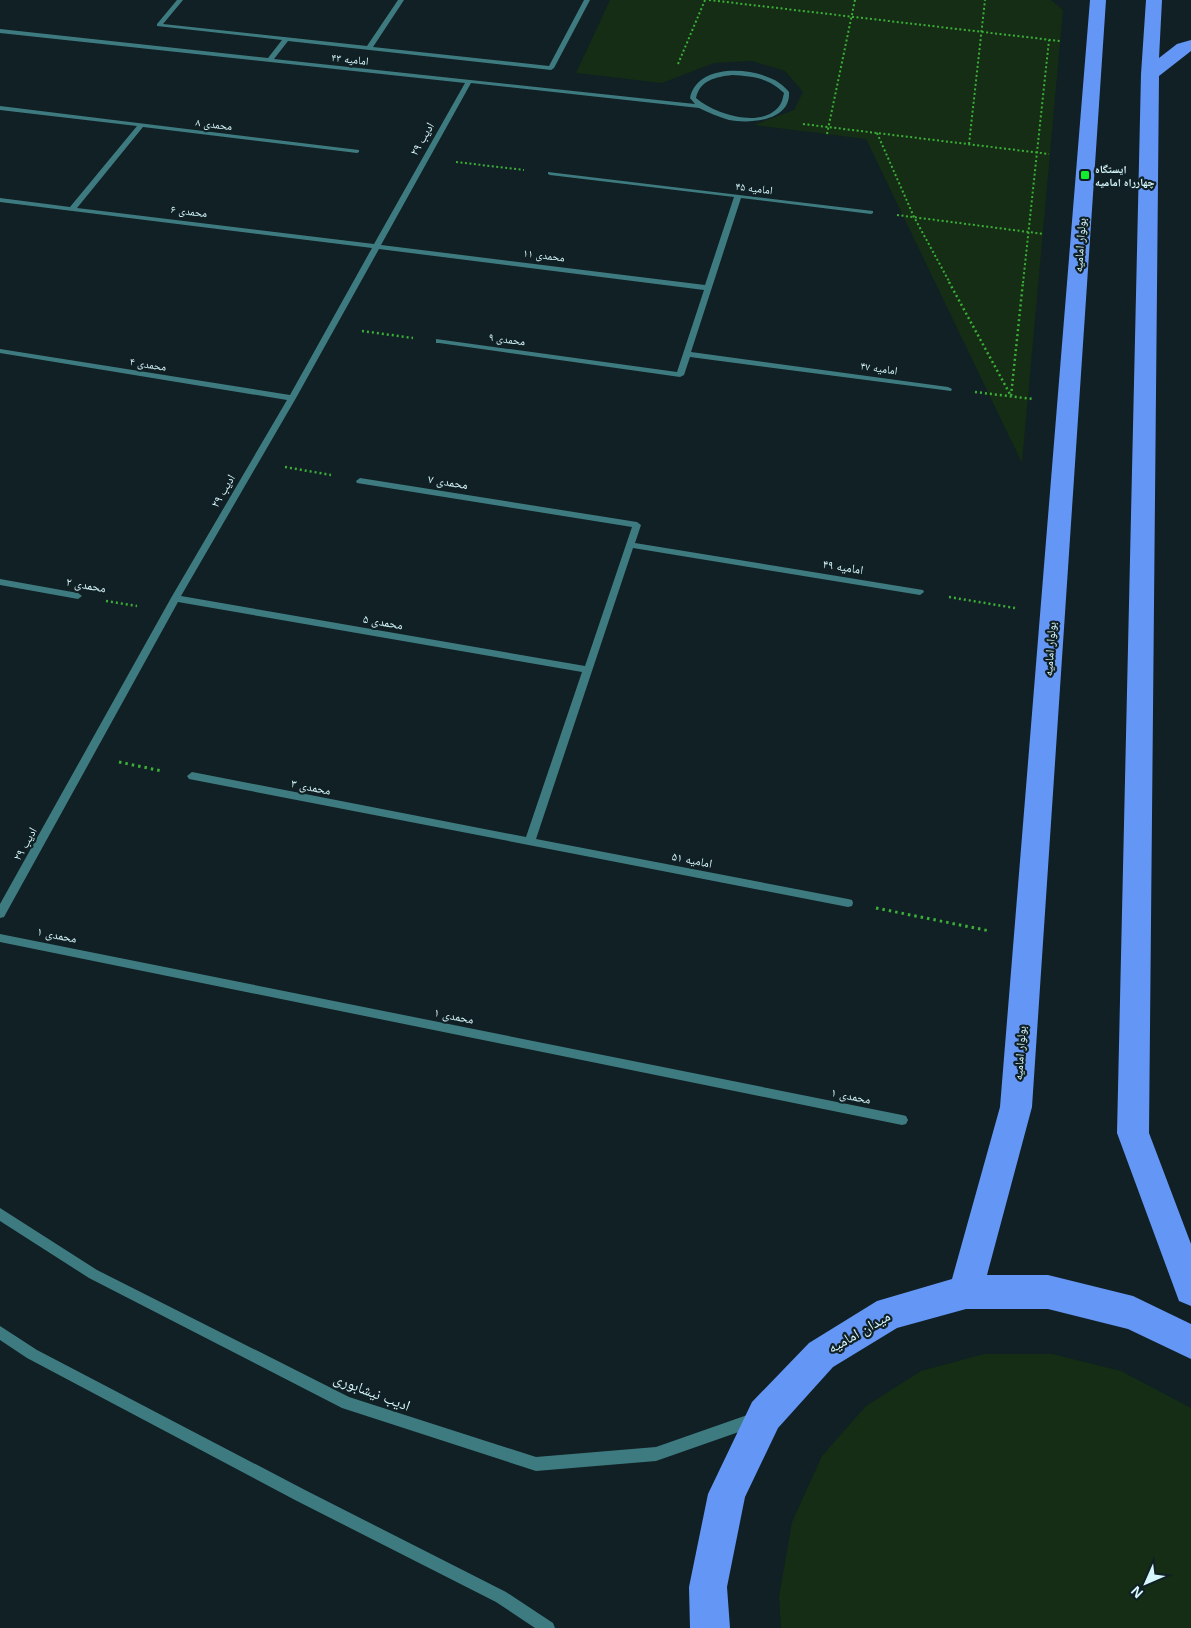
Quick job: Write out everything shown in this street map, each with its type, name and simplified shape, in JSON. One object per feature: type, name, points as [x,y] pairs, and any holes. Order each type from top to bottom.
[{"type":"main road","points":[[1154,0],[1150,74],[1133,1133],[1191,1289]]},
{"type":"main road","name":"بولوار امامیه","points":[[966,1292],[1016,1107],[1080,239],[1094,5]]},
{"type":"main road","points":[[1150,74],[1183,48],[1191,45]]},
{"type":"main road","name":"میدان امامیه","points":[[710,1628],[708,1587],[727,1494],[766,1415],[821,1355],[863,1328],[889,1313],[966,1292],[1048,1292],[1132,1313],[1191,1342]]},
{"type":"street","points":[[180,0],[159,25],[551,68],[586,0]]},
{"type":"street","points":[[369,48],[402,0]]},
{"type":"street","name":"امامیه ۴۳","points":[[0,31],[699,106],[720,116],[748,119]]},
{"type":"street","points":[[270,60],[286,39]]},
{"type":"street","points":[[699,106],[692,98],[694,89],[702,81],[716,75],[751,74],[780,85],[787,93],[786,102],[779,110],[765,116],[748,119]]},
{"type":"street","name":"ادیب ۲۹","points":[[0,914],[175,598],[292,398],[469,82]]},
{"type":"street","name":"محمدی ۸","points":[[0,108],[357,151]]},
{"type":"street","points":[[72,208],[141,126]]},
{"type":"street","name":"امامیه ۴۵","points":[[550,174],[871,212]]},
{"type":"street","points":[[687,354],[738,196]]},
{"type":"street","name":"محمدی ۶","points":[[0,200],[376,245]]},
{"type":"street","name":"محمدی ۱۱","points":[[376,245],[708,288]]},
{"type":"street","name":"محمدی ۹","points":[[440,341],[680,375],[687,354]]},
{"type":"street","name":"محمدی ۴","points":[[0,351],[292,398]]},
{"type":"street","name":"امامیه ۴۷","points":[[687,354],[948,389]]},
{"type":"street","name":"محمدی ۷","points":[[360,481],[637,525],[630,545]]},
{"type":"street","points":[[530,841],[630,545]]},
{"type":"street","name":"امامیه ۴۹","points":[[630,545],[920,592]]},
{"type":"street","name":"محمدی ۲","points":[[0,582],[78,596]]},
{"type":"street","name":"محمدی ۵","points":[[175,598],[588,670]]},
{"type":"street","name":"محمدی ۳","points":[[192,776],[530,841]]},
{"type":"street","name":"امامیه ۵۱","points":[[530,841],[848,903]]},
{"type":"street","name":"محمدی ۱","points":[[0,938],[902,1120]]},
{"type":"street","name":"ادیب نیشابوری","points":[[0,1214],[93,1274],[347,1403],[536,1464],[656,1454],[766,1415]]},
{"type":"street","points":[[0,1332],[32,1354],[501,1597],[548,1628]]},
{"type":"path","points":[[676,69],[705,0]]},
{"type":"path","points":[[709,0],[1060,41]]},
{"type":"path","points":[[827,134],[855,0]]},
{"type":"path","points":[[969,144],[985,0]]},
{"type":"path","points":[[1011,396],[1049,40]]},
{"type":"path","points":[[748,119],[1049,154]]},
{"type":"path","points":[[878,133],[914,217],[1011,396]]},
{"type":"path","points":[[425,158],[550,174]]},
{"type":"path","points":[[871,212],[1080,239]]},
{"type":"path","points":[[331,327],[440,341]]},
{"type":"path","points":[[948,389],[1068,404]]},
{"type":"path","points":[[255,461],[360,481]]},
{"type":"path","points":[[920,592],[1052,615]]},
{"type":"path","name":"محمدی ۲","points":[[78,596],[168,612]]},
{"type":"path","points":[[88,756],[192,776]]},
{"type":"path","points":[[848,903],[1028,939]]},
{"type":"green space","points":[[610,0],[1051,0],[1063,10],[1022,463],[866,139],[754,125],[794,110],[803,92],[785,71],[752,61],[714,63],[662,83],[576,73]]},
{"type":"green space","points":[[984,1354],[1052,1354],[1121,1371],[1191,1408],[1191,1628],[781,1628],[779,1597],[792,1522],[822,1456],[866,1406],[921,1371]]},
{"type":"place","name":"ایستگاه چهارراه امامیه","points":[[1085,175]]}]
